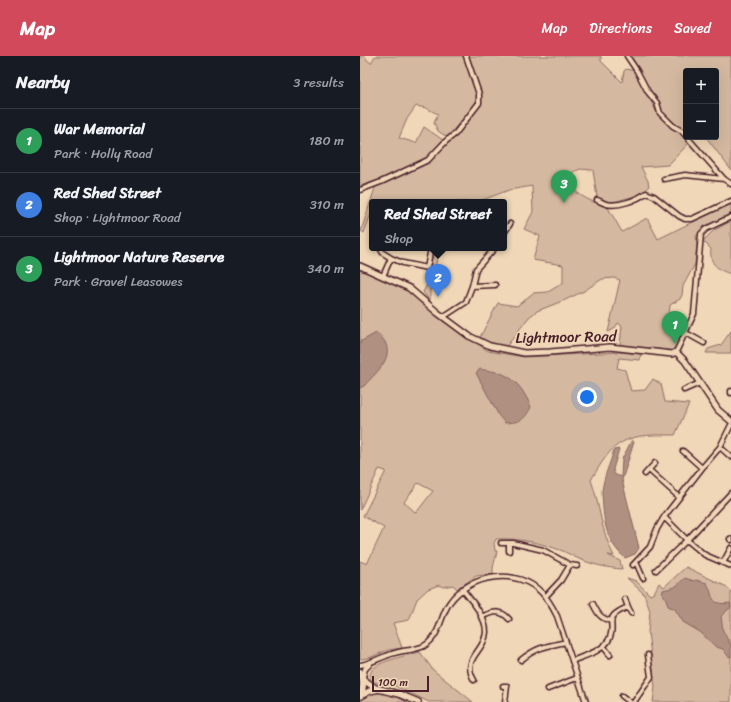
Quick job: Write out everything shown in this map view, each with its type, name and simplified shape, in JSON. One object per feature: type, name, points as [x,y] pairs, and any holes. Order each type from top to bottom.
[{"type":"main road","points":[[362,676],[370,686],[399,694],[418,702]]},
{"type":"main road","points":[[360,696],[364,686],[362,676]]},
{"type":"main road","points":[[360,696],[378,689]]},
{"type":"street","points":[[360,190],[428,160],[446,141],[455,134],[479,103],[479,94],[466,56]]},
{"type":"street","points":[[627,56],[648,92],[657,104],[660,113],[673,126],[683,132]]},
{"type":"street","points":[[690,140],[724,179],[731,184]]},
{"type":"street","points":[[664,179],[685,175],[724,179]]},
{"type":"street","points":[[597,200],[606,204],[615,204],[641,197],[646,193],[654,196],[678,216],[692,219],[731,201]]},
{"type":"street","points":[[731,217],[706,229],[701,234],[694,314],[676,352],[685,361],[718,410],[731,421]]},
{"type":"street","points":[[507,228],[510,224]]},
{"type":"street","points":[[382,251],[391,258],[426,270],[430,251]]},
{"type":"street","points":[[443,317],[466,302],[476,269],[492,251]]},
{"type":"street","points":[[383,276],[391,258]]},
{"type":"street","name":"Lightmoor Road","points":[[360,266],[409,288],[443,317],[469,336],[490,346],[524,353],[610,347],[672,354],[676,352]]},
{"type":"street","points":[[472,286],[495,285]]},
{"type":"street","points":[[686,333],[704,343]]},
{"type":"street","points":[[684,390],[700,384]]},
{"type":"street","points":[[643,578],[635,564],[650,547],[657,529],[664,517],[720,447],[731,425]]},
{"type":"street","points":[[720,447],[731,457]]},
{"type":"street","points":[[688,455],[692,450]]},
{"type":"street","points":[[683,451],[702,468]]},
{"type":"street","points":[[645,474],[655,463]]},
{"type":"street","points":[[649,470],[679,497]]},
{"type":"street","points":[[656,570],[687,540],[731,493]]},
{"type":"street","points":[[664,517],[687,540],[705,555],[731,566]]},
{"type":"street","points":[[501,543],[509,543],[543,550],[570,565],[577,566]]},
{"type":"street","points":[[508,551],[509,543]]},
{"type":"street","points":[[724,563],[731,548]]},
{"type":"street","points":[[545,597],[561,580],[570,565]]},
{"type":"street","points":[[360,665],[385,656],[424,646],[435,635],[446,608],[454,596],[462,589],[476,581],[488,578],[517,578],[532,585],[551,604],[557,616],[586,702]]},
{"type":"street","points":[[462,589],[485,624],[486,632],[484,639],[471,662],[469,669],[474,680]]},
{"type":"street","points":[[625,599],[630,613]]},
{"type":"street","points":[[596,606],[602,618],[611,621]]},
{"type":"street","points":[[572,660],[603,646],[610,637],[611,621],[613,616],[617,611],[628,607]]},
{"type":"street","points":[[481,616],[491,612],[498,612],[505,614],[509,619]]},
{"type":"street","points":[[521,660],[531,652],[541,648],[566,642]]},
{"type":"street","points":[[603,646],[610,655]]},
{"type":"street","points":[[634,702],[651,677],[648,655]]},
{"type":"street","points":[[362,676],[367,667],[373,661]]},
{"type":"street","points":[[548,689],[577,678]]},
{"type":"street","points":[[505,702],[505,686],[512,683]]},
{"type":"street","points":[[622,696],[630,702]]},
{"type":"shaded area","points":[[360,56],[365,56],[371,63],[375,56],[466,56],[466,63],[478,98],[475,105],[447,137],[438,131],[434,123],[438,114],[426,108],[416,106],[407,119],[399,138],[416,143],[424,127],[443,140],[430,154],[412,166],[387,177],[360,186]]},
{"type":"shaded area","points":[[467,56],[601,56],[601,61],[622,82],[624,71],[626,69],[635,71],[657,113],[683,136],[683,140],[688,140],[690,142],[668,165],[641,167],[648,181],[649,187],[642,194],[617,201],[608,202],[597,197],[593,170],[580,169],[560,178],[587,199],[607,206],[622,232],[647,218],[658,239],[731,203],[731,215],[716,221],[696,236],[697,244],[695,264],[683,286],[680,299],[670,305],[669,314],[687,322],[676,351],[620,345],[622,326],[618,323],[614,329],[608,332],[620,280],[614,278],[602,279],[584,291],[537,311],[529,317],[506,347],[491,344],[480,337],[498,303],[517,306],[533,293],[548,292],[563,283],[563,265],[533,260],[540,236],[524,229],[533,212],[532,186],[509,190],[485,199],[371,199],[376,185],[426,163],[457,135],[480,106],[481,92]]},
{"type":"shaded area","points":[[627,56],[731,56],[731,170],[708,140],[719,140],[719,68],[683,68],[683,130],[661,111]]},
{"type":"shaded area","points":[[369,206],[369,219],[364,233],[361,231]]},
{"type":"shaded area","points":[[731,221],[731,274],[722,271],[715,266],[711,259],[711,249],[703,241],[713,231]]},
{"type":"shaded area","points":[[432,251],[438,251],[435,269],[435,288],[430,289],[430,301],[423,292],[428,283],[429,273],[427,273]]},
{"type":"shaded area","points":[[360,270],[396,284],[409,291],[437,315],[488,351],[524,357],[619,352],[641,354],[640,360],[619,358],[617,368],[625,370],[631,391],[645,390],[653,379],[661,384],[665,402],[689,404],[675,435],[636,437],[622,442],[608,454],[591,480],[606,538],[614,556],[608,555],[620,561],[622,569],[593,564],[563,551],[538,543],[514,539],[496,539],[494,543],[495,551],[497,551],[493,574],[476,576],[457,589],[453,585],[443,587],[439,585],[428,589],[417,599],[409,620],[393,623],[402,648],[388,650],[369,658],[360,659],[360,561],[367,564],[384,528],[363,516],[386,471],[379,469],[360,510]],"holes":[[[418,483],[433,491],[416,513],[404,502]]]},
{"type":"shaded area","points":[[731,331],[731,353],[706,353],[708,349],[721,345]]},
{"type":"shaded area","points":[[376,333],[385,342],[387,355],[382,366],[364,386],[360,388],[360,342]]},
{"type":"shaded area","points":[[480,369],[502,374],[510,378],[518,385],[531,407],[524,418],[518,421],[505,423],[499,416],[476,373]]},
{"type":"shaded area","points":[[632,440],[634,442],[622,480],[639,548],[635,554],[625,558],[615,547],[609,536],[604,516],[602,492],[605,476],[614,450],[619,449],[613,469],[614,474],[621,477],[622,459]]},
{"type":"shaded area","points":[[686,567],[727,587],[731,592],[731,702],[653,702],[655,687],[648,632],[650,611],[644,594],[627,578],[636,581],[650,595],[654,593],[659,583],[664,587]]},
{"type":"shaded area","points":[[685,578],[707,583],[715,601],[723,604],[730,603],[731,607],[721,616],[723,631],[731,646],[731,657],[728,656],[723,649],[716,647],[700,632],[683,622],[675,609],[668,606],[662,593],[663,590],[675,587]]},
{"type":"shaded area","points":[[420,652],[433,670],[473,702],[429,702],[393,685],[376,683],[370,679],[370,673],[372,670],[380,664]]},
{"type":"shaded area","points":[[380,693],[398,697],[409,702],[360,702],[369,694]]},
{"type":"place","name":"Lightmoor Nature Reserve","points":[[564,203]]},
{"type":"place","name":"Red Shed Street","points":[[438,297]]},
{"type":"place","name":"War Memorial","points":[[675,344]]}]
